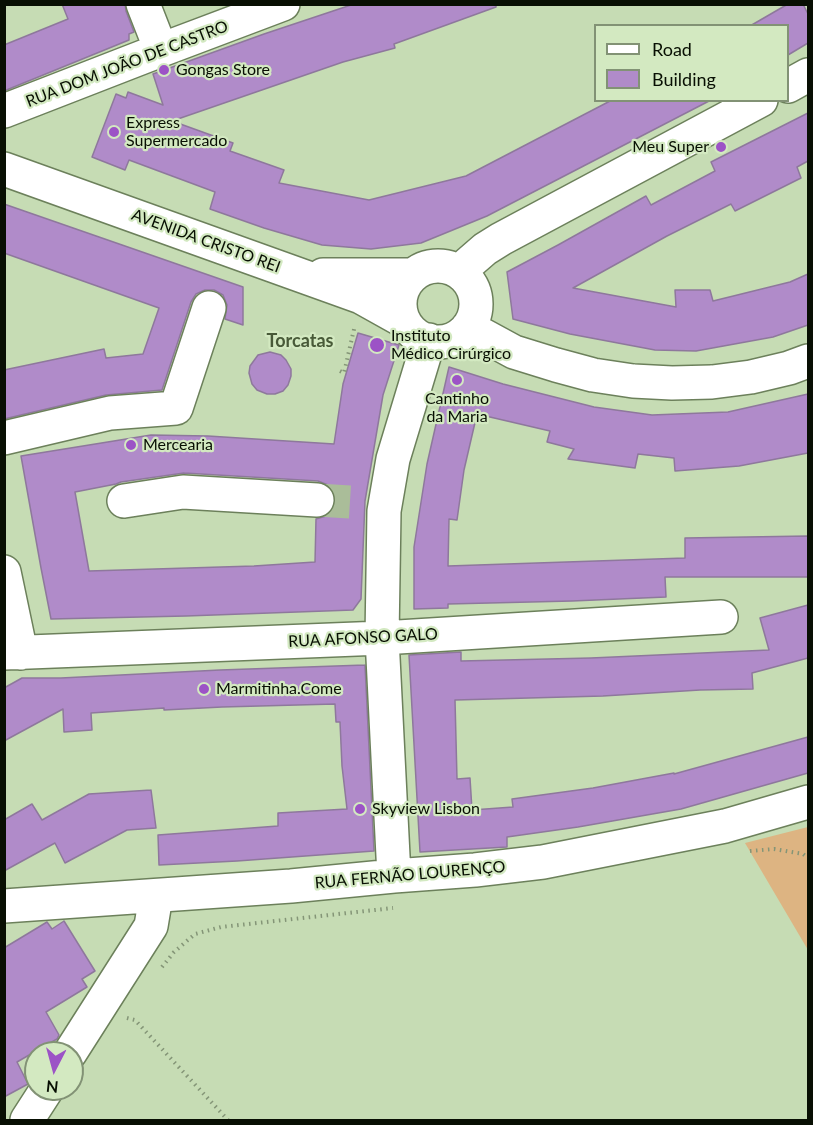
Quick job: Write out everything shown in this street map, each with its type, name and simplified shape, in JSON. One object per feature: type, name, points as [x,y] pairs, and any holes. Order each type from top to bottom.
[{"type":"street","points":[[142,4],[161,50]]},
{"type":"street","name":"RUA DOM JOÃO DE CASTRO","points":[[4,111],[284,4]]},
{"type":"street","points":[[789,85],[808,75]]},
{"type":"street","points":[[459,272],[485,249],[501,239],[757,102]]},
{"type":"street","name":"AVENIDA CRISTO REI","points":[[4,169],[361,297],[416,330]]},
{"type":"street","points":[[436,266],[448,267],[459,272],[474,292],[476,304],[474,316],[459,336],[447,341],[434,342],[416,330],[400,309],[401,296],[413,275],[424,269],[436,266]]},
{"type":"street","points":[[300,275],[413,275]]},
{"type":"street","points":[[4,438],[110,413],[176,408],[209,308]]},
{"type":"street","points":[[468,327],[514,352],[584,373],[633,381],[712,382],[751,376],[808,362]]},
{"type":"street","points":[[395,892],[375,504],[393,459],[416,330]]},
{"type":"street","points":[[124,501],[183,492],[317,500]]},
{"type":"street","points":[[4,572],[13,653]]},
{"type":"street","name":"RUA AFONSO GALO","points":[[13,653],[381,638],[721,617]]},
{"type":"street","name":"RUA FERNÃO LOURENÇO","points":[[4,906],[291,886],[395,892],[475,870],[543,862],[725,826],[808,802]]},
{"type":"street","points":[[78,1041],[151,926],[156,896]]},
{"type":"street","points":[[27,1120],[39,1101]]},
{"type":"path","points":[[340,371],[344,373],[361,297]]},
{"type":"path","points":[[743,852],[774,849],[803,854],[808,858]]},
{"type":"path","points":[[159,970],[174,952],[195,934],[395,892]]},
{"type":"path","points":[[123,1017],[135,1020],[228,1120]]},
{"type":"shaded area","points":[[808,827],[808,950],[745,843]]},
{"type":"building","points":[[62,4],[125,4],[134,32],[129,34],[129,40],[4,91],[4,45],[68,19]]},
{"type":"building","points":[[354,4],[496,4],[496,7],[394,44],[395,48],[343,62],[172,121],[233,143],[230,151],[284,170],[279,183],[369,200],[466,176],[608,102],[707,102],[487,216],[421,243],[371,249],[322,245],[264,228],[210,209],[215,192],[129,160],[125,170],[92,157],[116,94],[126,98],[128,92],[163,105],[153,74]]},
{"type":"building","points":[[788,4],[803,4],[808,14],[808,43],[789,54],[789,24],[753,24]]},
{"type":"building","points":[[808,113],[808,161],[797,167],[801,178],[735,211],[731,204],[573,288],[676,307],[675,290],[710,290],[713,301],[790,282],[808,274],[808,325],[773,337],[696,351],[655,350],[570,334],[513,319],[507,272],[646,196],[651,205],[715,171],[711,162]]},
{"type":"building","points":[[4,204],[243,287],[243,325],[225,319],[227,305],[223,295],[214,290],[205,290],[196,294],[191,302],[162,390],[106,395],[4,419],[4,370],[104,349],[106,358],[143,354],[159,308],[4,253]]},
{"type":"building","points":[[358,333],[399,345],[383,395],[365,501],[361,599],[353,610],[51,619],[21,456],[151,435],[208,436],[334,444],[343,384]],"holes":[[[184,473],[318,481],[328,485],[334,492],[336,502],[333,510],[326,516],[316,519],[315,562],[89,571],[75,492],[121,482]]]},
{"type":"building","points":[[270,352],[281,355],[291,369],[288,385],[283,391],[275,394],[257,390],[252,384],[249,373],[250,366],[258,355]]},
{"type":"building","points":[[449,367],[503,384],[594,407],[652,415],[728,412],[808,394],[808,453],[739,466],[675,471],[674,458],[638,454],[635,468],[568,459],[574,449],[547,442],[550,431],[477,414],[464,470],[457,520],[449,519],[448,566],[685,558],[685,538],[808,536],[808,577],[665,577],[666,597],[448,604],[448,608],[414,609],[414,547],[427,464]]},
{"type":"building","points":[[808,605],[808,658],[752,673],[753,689],[455,700],[457,779],[470,778],[472,810],[513,807],[512,799],[674,774],[808,737],[808,773],[681,809],[507,837],[507,847],[420,852],[409,655],[461,652],[461,661],[769,650],[760,618]]},
{"type":"building","points":[[365,665],[374,851],[159,865],[158,835],[278,826],[278,813],[347,809],[340,722],[336,722],[335,704],[164,710],[164,708],[91,713],[92,730],[64,732],[63,709],[4,741],[4,688],[22,678]]},
{"type":"building","points":[[151,790],[156,828],[127,830],[65,863],[55,843],[4,871],[4,820],[32,804],[42,820],[89,794]]},
{"type":"building","points":[[64,921],[95,971],[82,979],[87,987],[46,1012],[59,1035],[57,1039],[24,1041],[24,1058],[17,1062],[24,1076],[24,1086],[4,1097],[4,948],[47,922],[52,929]]},
{"type":"tunnel","points":[[317,500],[365,503]]},
{"type":"place","name":"Gongas Store","points":[[164,70]]},
{"type":"place","name":"Express Supermercado","points":[[114,132]]},
{"type":"place","name":"Meu Super","points":[[721,147]]},
{"type":"place","name":"Instituto Médico Cirúrgico","points":[[377,345]]},
{"type":"place","name":"Cantinho da Maria","points":[[457,380]]},
{"type":"place","name":"Mercearia","points":[[131,445]]},
{"type":"place","name":"Marmitinha.Come","points":[[204,689]]},
{"type":"place","name":"Skyview Lisbon","points":[[360,809]]},
{"type":"district","name":"Torcatas","points":[[300,341]]}]
